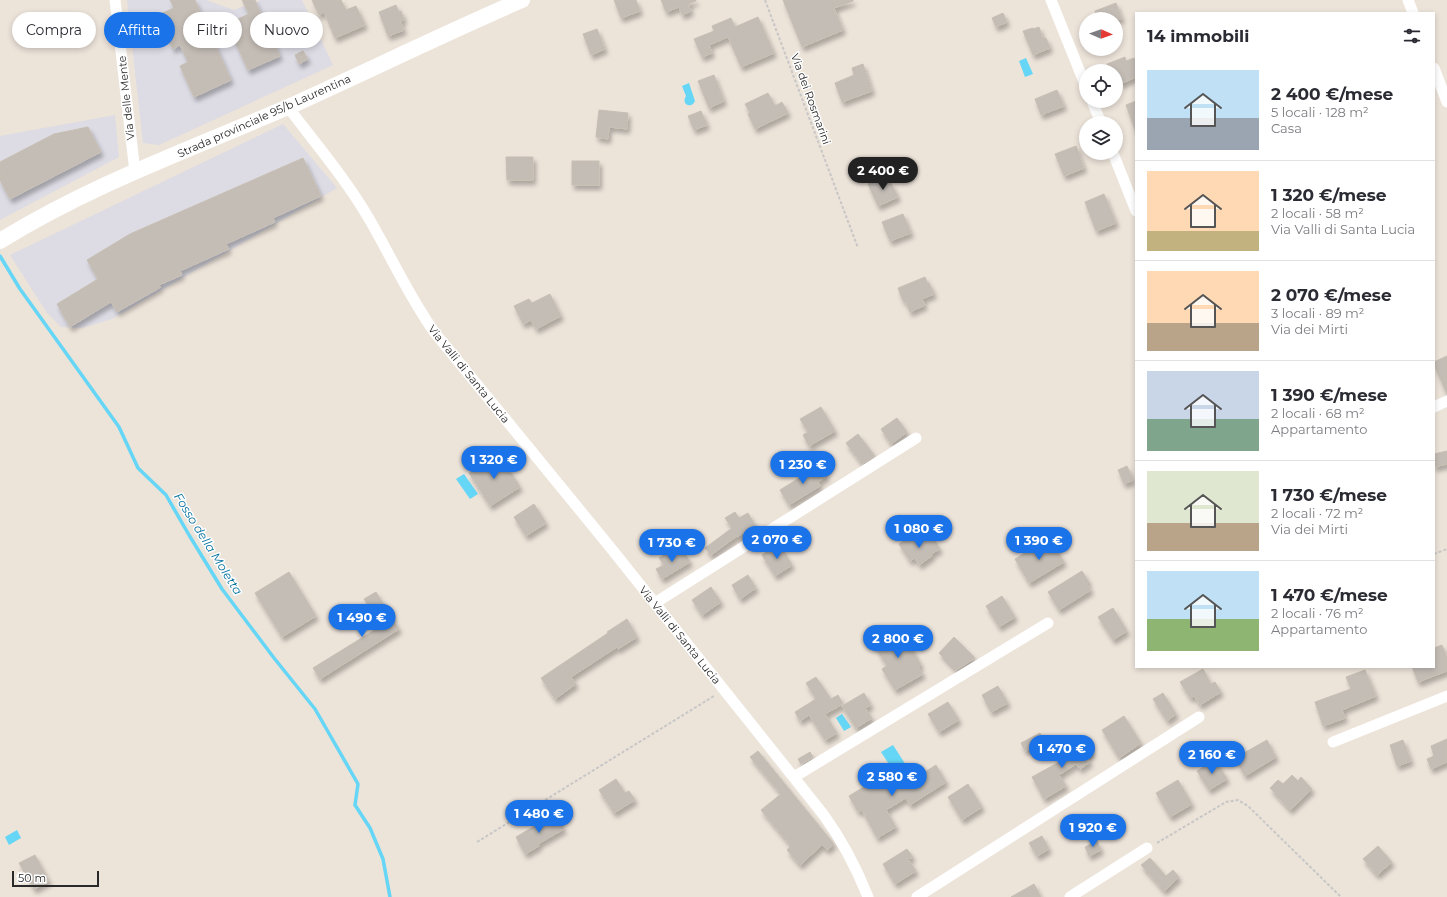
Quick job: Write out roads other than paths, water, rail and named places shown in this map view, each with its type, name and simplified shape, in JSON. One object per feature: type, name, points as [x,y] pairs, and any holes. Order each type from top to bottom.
[{"type":"main road","name":"Strada provinciale 95/b Laurentina","points":[[4,239],[70,203],[134,172],[288,106],[522,0]]},
{"type":"street","name":"Via delle Mente","points":[[115,0],[134,172]]},
{"type":"street","points":[[1051,0],[1079,70]]},
{"type":"street","points":[[1408,0],[1413,12]]},
{"type":"street","points":[[1435,71],[1447,102]]},
{"type":"street","name":"Via Valli di Santa Lucia","points":[[288,106],[342,178],[362,208],[413,299],[436,333],[794,777],[842,841],[856,867],[868,897]]},
{"type":"street","points":[[1116,160],[1135,208]]},
{"type":"street","points":[[1435,407],[1447,402]]},
{"type":"street","points":[[655,603],[916,438]]},
{"type":"street","points":[[794,777],[1048,624]]},
{"type":"street","points":[[1333,742],[1447,696]]},
{"type":"street","points":[[916,897],[1199,717]]},
{"type":"street","points":[[1070,897],[1148,848]]},
{"type":"water","points":[[1026,58],[1033,74],[1025,77],[1019,61]]},
{"type":"water","points":[[689,83],[695,101],[691,105],[687,105],[685,102],[686,96],[682,86]]},
{"type":"water","points":[[464,474],[478,494],[470,499],[456,479]]},
{"type":"water","points":[[842,714],[851,727],[844,731],[836,718]]},
{"type":"water","points":[[893,745],[906,765],[894,772],[881,752]]},
{"type":"water","points":[[17,830],[21,838],[9,845],[5,837]]},
{"type":"waterway","name":"Fosso della Moletta","points":[[0,256],[20,289],[119,427],[138,468],[166,495],[222,589],[315,709],[358,784],[355,805],[370,828],[383,859],[390,897]]}]
